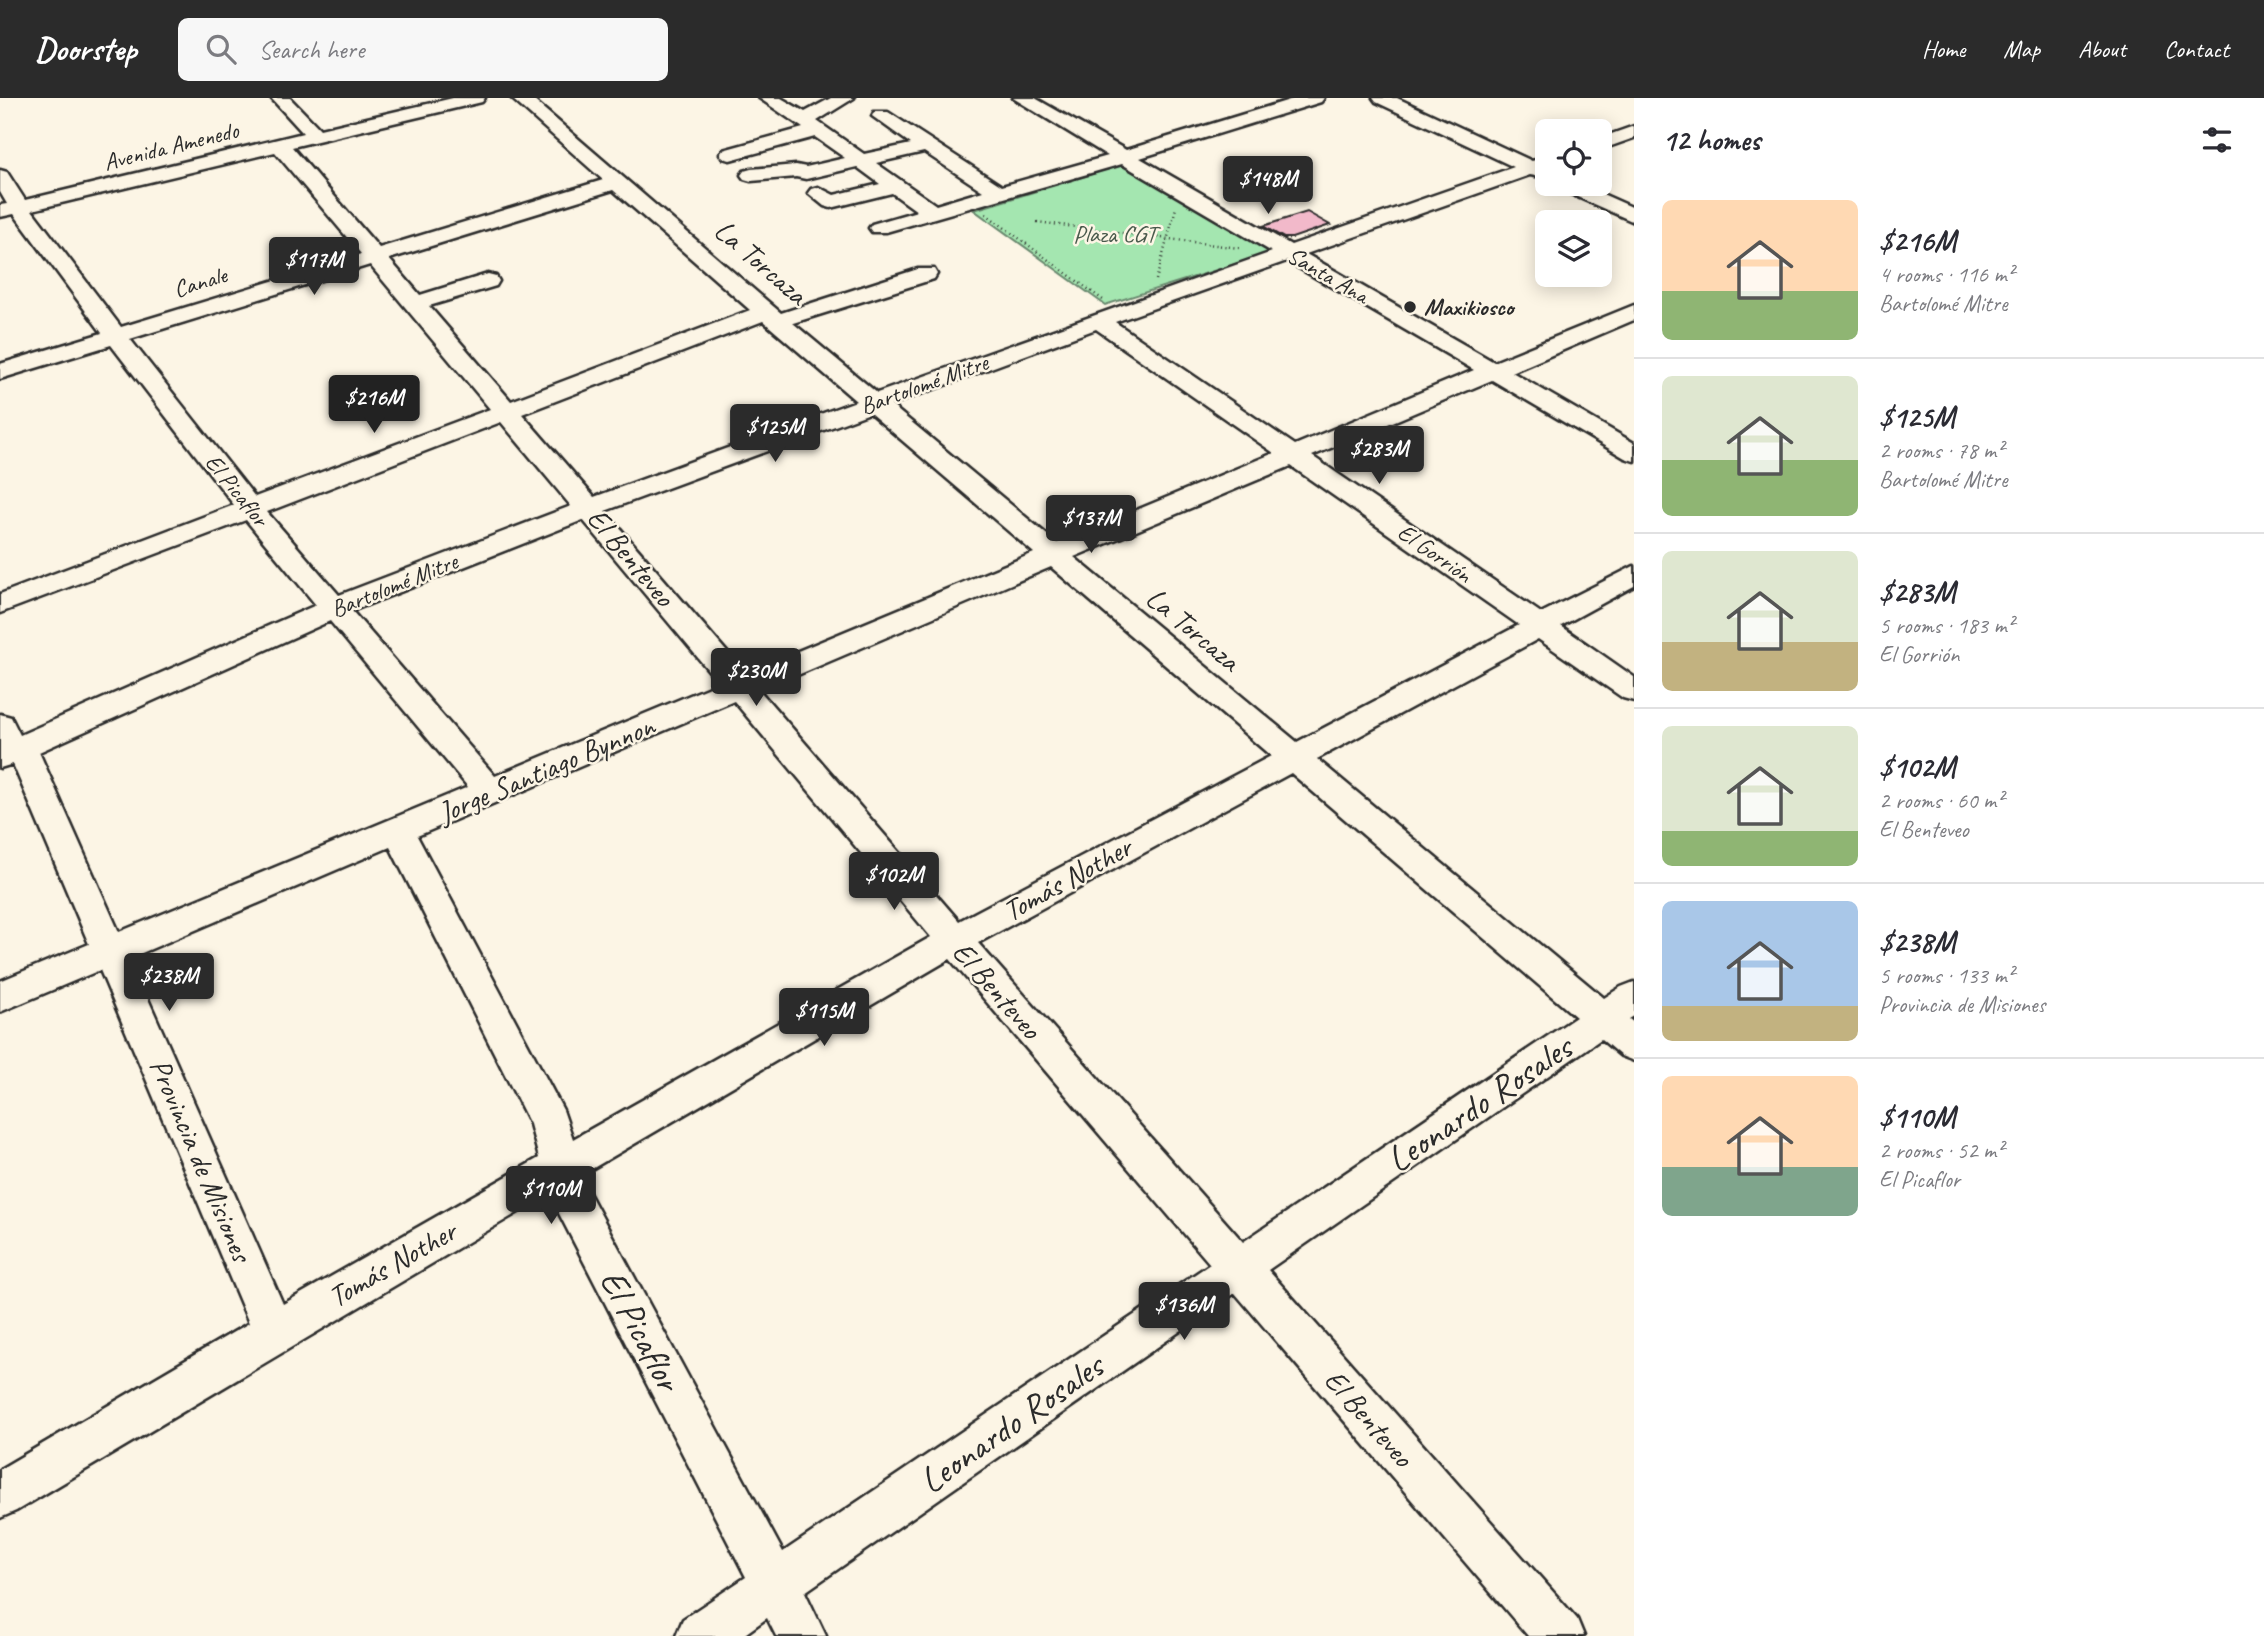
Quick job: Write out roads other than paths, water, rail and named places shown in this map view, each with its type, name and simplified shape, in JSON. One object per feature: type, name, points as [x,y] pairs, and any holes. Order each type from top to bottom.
[{"type":"street","points":[[280,98],[316,136]]},
{"type":"street","name":"Avenida Amenedo","points":[[10,209],[476,98]]},
{"type":"street","name":"La Torcaza","points":[[520,98],[772,316],[1293,756],[1618,1008],[1634,1045]]},
{"type":"street","points":[[768,98],[811,125],[932,212]]},
{"type":"street","points":[[730,155],[811,125],[845,98]]},
{"type":"street","name":"Santa Ana","points":[[1023,98],[1634,453]]},
{"type":"street","points":[[879,228],[932,212],[998,200],[1124,157],[1315,98]]},
{"type":"street","points":[[1382,98],[1535,165]]},
{"type":"street","points":[[881,116],[998,200]]},
{"type":"street","points":[[1612,140],[1634,132]]},
{"type":"street","name":"El Benteveo","points":[[280,145],[954,940],[1560,1636]]},
{"type":"street","points":[[751,175],[796,171],[806,173],[926,146]]},
{"type":"street","name":"Bartolomé Mitre","points":[[6,744],[336,607],[589,508],[1109,316],[1535,170]]},
{"type":"street","name":"El Picaflor","points":[[0,176],[10,209],[116,336],[249,507],[489,791]]},
{"type":"street","name":"Canale","points":[[0,372],[617,182]]},
{"type":"street","points":[[818,193],[831,202],[896,186]]},
{"type":"street","points":[[1590,196],[1634,216]]},
{"type":"street","points":[[0,604],[506,410],[772,316],[926,274]]},
{"type":"street","points":[[414,304],[488,281]]},
{"type":"street","name":"Jorge Santiago Bynnon","points":[[0,998],[1634,312]]},
{"type":"street","name":"El Gorrión","points":[[1109,316],[1293,455],[1634,691]]},
{"type":"street","name":"Tomás Nother","points":[[0,1495],[274,1332],[954,940],[1634,575]]},
{"type":"street","name":"Provincia de Misiones","points":[[6,744],[26,757],[274,1332]]},
{"type":"street","name":"El Picaflor","points":[[398,831],[549,1122],[569,1195],[802,1636]]},
{"type":"street","name":"Leonardo Rosales","points":[[700,1636],[1618,1008]]},
{"type":"place","name":"Maxikiosco","points":[[1410,307]]},
{"type":"park label","name":"Plaza CGT","points":[[1115,234]]}]
